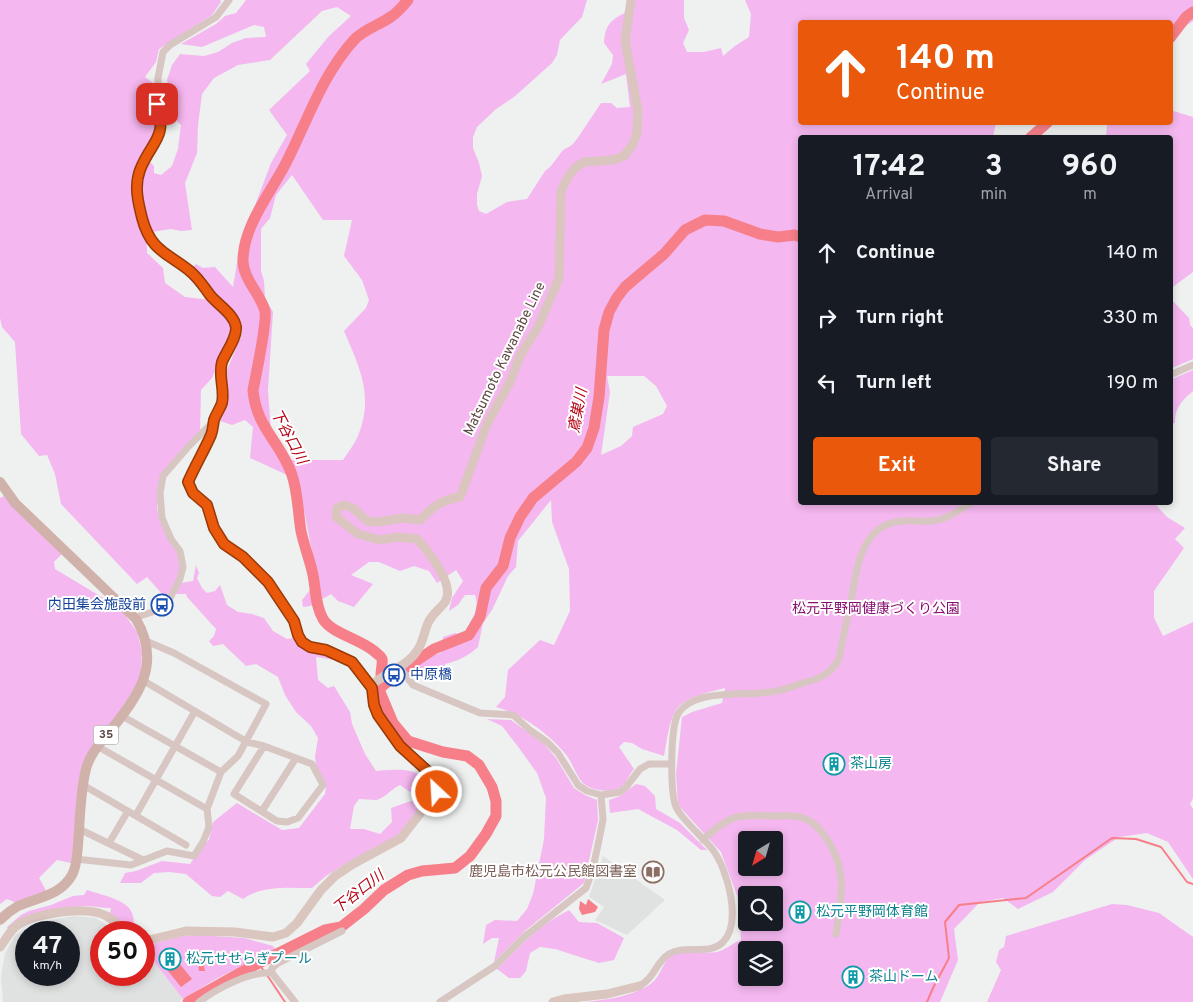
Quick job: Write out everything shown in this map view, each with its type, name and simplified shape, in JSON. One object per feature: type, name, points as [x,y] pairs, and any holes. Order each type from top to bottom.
[{"type":"main road","name":"Matsumoto Kawanabe Line","points":[[373,686],[385,675],[402,670],[418,651],[428,622],[446,601],[448,590],[437,566],[417,538],[398,537],[380,540],[358,534],[336,517],[337,508],[344,505],[353,508],[367,521],[378,522],[403,518],[420,520],[445,499],[460,497],[486,424],[510,382],[520,356],[538,327],[559,278],[562,191],[568,177],[574,169],[584,162],[613,160],[624,156],[638,133],[638,111],[625,41],[631,0]]},
{"type":"main road","name":"35","points":[[0,482],[15,503],[136,619],[146,641],[148,654],[144,681],[139,691],[90,758],[84,785],[73,874],[64,885],[49,896],[18,906],[0,920]]},
{"type":"main road","points":[[155,939],[186,931],[236,932],[273,937],[280,936],[298,923],[321,890],[335,876],[353,864],[402,838],[407,833],[437,792],[438,785],[433,776],[400,746],[378,715],[374,705],[373,686]]},
{"type":"main road","points":[[0,947],[19,924],[50,914],[83,910],[100,913],[109,917],[111,921]]},
{"type":"main road","points":[[553,1002],[607,994],[639,986]]},
{"type":"street","points":[[229,0],[216,17],[170,45],[163,52],[157,86],[157,104],[161,117],[161,126],[158,138],[140,169],[137,184],[137,196],[148,237],[164,255],[202,281],[236,325],[236,332],[221,367],[222,404],[214,421],[211,436],[188,482],[193,493],[207,505],[214,528],[224,544],[243,557],[268,582],[294,621],[302,642],[310,647],[326,650],[352,662],[373,686]]},
{"type":"street","points":[[1173,374],[1193,365]]},
{"type":"street","points":[[136,619],[167,604],[180,579],[183,568],[180,551],[170,538],[162,518],[160,493],[163,476],[214,421]]},
{"type":"street","points":[[639,986],[652,976],[662,960],[669,954],[677,951],[716,947],[722,943],[731,930],[733,921],[731,896],[726,877],[714,851],[676,807],[672,764],[675,726],[677,717],[684,706],[707,697],[745,693],[768,693],[781,690],[821,677],[832,670],[839,659],[858,564],[867,542],[884,527],[895,522],[932,521],[942,518],[966,505]]},
{"type":"street","points":[[76,859],[131,866],[167,851],[194,856],[203,842],[209,827],[207,809],[221,772],[238,756],[266,704],[174,653],[146,641]]},
{"type":"street","points":[[402,670],[413,685],[480,712],[513,716],[547,742],[582,788],[601,795],[620,792],[640,769],[649,764],[672,764]]},
{"type":"street","points":[[144,681],[247,742],[264,746],[312,764],[323,785],[298,818],[287,822],[278,821],[234,794],[264,746]]},
{"type":"street","points":[[136,815],[195,711]]},
{"type":"street","points":[[122,716],[221,772]]},
{"type":"street","points":[[97,746],[207,809]]},
{"type":"street","points":[[262,811],[296,758]]},
{"type":"street","points":[[84,785],[186,845]]},
{"type":"street","points":[[443,1001],[474,978],[495,966],[524,937],[586,888],[601,833],[603,819],[601,795]]},
{"type":"street","points":[[109,843],[128,811]]},
{"type":"street","points":[[704,840],[722,823],[746,814],[800,817],[812,822],[831,845],[842,876],[842,893],[836,934]]},
{"type":"street","points":[[79,829],[143,860]]},
{"type":"street","points":[[295,1002],[272,973],[272,968],[278,963],[342,931]]},
{"type":"street","points":[[199,1002],[216,990],[260,973],[272,973]]},
{"type":"shaded area","points":[[603,856],[665,900],[627,935],[595,920],[604,907],[589,897]]},
{"type":"shaded area","points":[[588,899],[598,907],[595,912],[582,915],[579,909],[580,901],[586,905]]},
{"type":"shaded area","points":[[74,916],[96,918],[101,921],[90,921],[90,986],[155,986],[155,963],[183,999],[179,1002],[3,1002],[1,977],[5,953],[15,935],[15,986],[80,986],[80,921],[45,921]]},
{"type":"shaded area","points":[[194,950],[201,951],[205,971],[199,971],[198,962],[194,963]]},
{"type":"shaded area","points":[[179,963],[192,979],[181,987],[168,971]]},
{"type":"green space","points":[[0,0],[220,0],[221,2],[212,15],[159,49],[156,62],[145,77],[153,83],[158,129],[154,140],[136,171],[133,186],[135,203],[147,244],[147,253],[163,268],[165,283],[185,297],[210,300],[230,321],[233,328],[212,378],[201,390],[200,432],[159,483],[157,508],[160,522],[177,552],[180,568],[178,578],[168,598],[147,577],[137,584],[61,504],[55,474],[47,455],[39,456],[21,434],[15,342],[2,327],[0,318]]},
{"type":"green space","name":"松元平野岡健康づくり公園","points":[[246,0],[587,0],[582,17],[560,40],[557,55],[552,63],[477,127],[473,137],[473,148],[482,176],[477,194],[477,205],[479,211],[486,214],[507,202],[527,199],[545,171],[563,150],[572,145],[577,139],[601,103],[611,103],[617,108],[630,107],[626,74],[601,84],[612,64],[613,55],[604,43],[607,28],[612,21],[625,13],[630,0],[684,0],[684,18],[689,30],[683,43],[687,52],[704,52],[721,48],[723,56],[749,37],[751,14],[745,0],[1193,0],[1193,21],[1184,27],[1173,41],[1173,20],[798,20],[798,125],[996,125],[993,135],[798,135],[798,505],[1156,505],[1167,517],[1185,528],[1175,539],[1184,548],[1154,591],[1154,618],[1163,636],[1193,622],[1193,798],[1190,804],[1193,809],[1193,879],[1168,842],[1147,833],[1119,837],[1085,860],[1053,892],[1018,909],[1003,898],[980,902],[954,929],[958,960],[940,1002],[585,1002],[630,994],[647,986],[654,981],[669,958],[678,953],[717,952],[738,942],[738,986],[783,986],[783,941],[739,941],[741,940],[740,931],[783,931],[783,886],[738,886],[738,898],[721,852],[678,805],[676,774],[682,717],[722,703],[725,688],[698,696],[680,705],[671,721],[664,756],[642,749],[632,743],[624,742],[619,747],[634,769],[623,785],[608,791],[595,789],[581,781],[566,754],[548,736],[524,719],[496,707],[505,697],[508,670],[540,640],[554,645],[570,611],[569,569],[552,522],[551,500],[518,541],[516,567],[508,576],[492,610],[483,623],[478,647],[463,658],[445,664],[445,667],[432,674],[420,673],[412,678],[409,671],[433,655],[441,653],[443,637],[455,633],[471,640],[469,624],[476,610],[475,595],[465,595],[458,605],[449,611],[452,598],[463,581],[456,570],[437,583],[429,571],[414,566],[400,571],[379,562],[369,562],[351,575],[373,584],[354,607],[338,601],[331,594],[310,606],[303,607],[302,600],[310,590],[313,556],[299,485],[285,474],[250,458],[253,427],[245,420],[232,425],[220,421],[227,401],[225,375],[242,334],[241,321],[215,293],[205,278],[193,267],[196,264],[203,268],[215,267],[233,287],[240,245],[271,163],[287,135],[269,110],[310,71],[306,64],[329,36],[351,16],[337,7],[322,11],[270,60],[238,65],[214,78],[202,94],[197,153],[185,183],[192,230],[181,231],[171,229],[151,232],[142,197],[145,171],[150,162],[154,166],[154,173],[161,175],[172,166],[178,149],[181,125],[169,110],[171,98],[167,80],[172,65],[180,54],[204,56],[218,52],[232,43],[246,38],[266,37],[264,27],[254,25],[202,47],[181,44],[216,24],[225,16],[236,13]],"holes":[[[292,175],[323,220],[352,220],[344,256],[362,280],[369,300],[366,308],[344,331],[360,370],[365,395],[365,408],[358,436],[343,460],[291,460],[271,432],[268,390],[273,312],[265,298],[264,281],[261,271],[261,229],[270,218],[276,195]],[[607,376],[644,376],[656,386],[667,406],[663,414],[633,427],[632,436],[621,446],[601,455],[610,392]]]},
{"type":"green space","points":[[1173,111],[1193,117],[1193,272],[1173,287],[1173,135],[1106,135],[1107,125],[1173,125]]},
{"type":"green space","points":[[1173,301],[1189,318],[1190,325],[1193,328],[1193,359],[1173,368]]},
{"type":"green space","points":[[1193,370],[1193,391],[1180,405],[1176,413],[1175,423],[1173,423],[1173,379]]},
{"type":"green space","points":[[4,496],[62,554],[54,562],[55,569],[110,602],[116,602],[137,632],[142,651],[141,673],[136,690],[88,755],[71,863],[57,860],[39,878],[48,894],[21,905],[7,899],[0,904],[0,498]]},
{"type":"green space","points":[[196,565],[199,573],[197,578],[207,593],[215,591],[220,585],[227,605],[238,612],[264,618],[273,631],[287,639],[294,638],[310,652],[333,657],[335,660],[316,657],[318,680],[328,688],[334,686],[350,712],[352,724],[365,754],[376,771],[407,770],[418,774],[426,783],[427,787],[420,799],[400,785],[379,799],[359,799],[354,806],[350,829],[364,829],[380,834],[392,822],[391,808],[411,801],[419,801],[420,808],[403,831],[326,876],[312,888],[267,889],[243,899],[228,891],[220,897],[212,896],[186,874],[154,873],[141,883],[120,883],[125,873],[162,861],[190,864],[203,845],[209,840],[213,822],[237,803],[282,830],[299,828],[325,794],[326,787],[317,773],[315,757],[318,738],[311,726],[296,712],[285,695],[278,677],[256,664],[246,666],[223,644],[213,646],[209,641],[214,636],[216,629],[186,594],[176,594],[181,583],[193,581]]},
{"type":"green space","points":[[487,719],[511,720],[544,744],[556,758],[574,788],[597,800],[598,820],[584,883],[526,930],[494,962],[499,938],[492,938],[483,944],[486,925],[495,920],[517,921],[527,909],[533,894],[544,839],[546,798],[537,773],[519,748],[502,726]]},
{"type":"green space","points":[[636,784],[645,786],[655,796],[656,809],[680,823],[707,850],[701,850],[677,830],[638,809],[610,813],[609,800],[620,796]]},
{"type":"green space","points":[[87,890],[123,903],[131,911],[134,921],[119,921],[110,914],[111,908],[87,906],[66,908],[28,921],[15,921],[15,926],[8,929],[7,927],[21,915],[29,911],[73,896],[84,895]]},
{"type":"green space","points":[[1112,904],[1127,905],[1159,913],[1193,937],[1193,1002],[987,1002],[1001,970],[996,962],[999,950],[1004,947],[1006,936]]},
{"type":"green space","points":[[569,910],[579,922],[597,923],[624,938],[614,960],[599,963],[555,949],[540,947],[530,953],[526,971],[520,978],[509,978],[497,969],[539,929]]},
{"type":"green space","points":[[183,936],[244,938],[273,946],[275,949],[216,979],[183,999],[155,963],[155,943]]},
{"type":"waterway","name":"下谷口川","points":[[381,675],[381,657],[368,647],[332,628],[323,619],[318,608],[312,569],[301,531],[297,496],[292,475],[282,453],[264,425],[255,403],[253,390],[263,337],[265,311],[245,273],[243,259],[248,234],[253,221],[286,163],[333,68],[358,36],[394,14],[408,0]]},
{"type":"waterway","name":"鳶巣川","points":[[1173,34],[1186,17],[1193,12]]},
{"type":"waterway","name":"鳶巣川","points":[[1033,135],[1045,125]]},
{"type":"waterway","name":"鳶巣川","points":[[188,1002],[247,969],[325,930],[341,927],[384,890],[408,875],[422,871],[455,868],[470,856],[496,816],[496,801],[492,787],[479,765],[467,756],[443,752],[408,741],[393,723],[380,688],[434,649],[469,635],[480,617],[486,588],[503,566],[510,538],[520,517],[533,498],[576,462],[587,448],[594,428],[599,397],[604,330],[609,312],[625,287],[664,254],[685,230],[705,220],[724,221],[760,234],[778,237],[798,236]]},
{"type":"waterway","points":[[927,1002],[949,958],[945,922],[959,905],[1026,898],[1112,838],[1136,839],[1161,847],[1187,882],[1193,884]]},
{"type":"waterway","points":[[259,964],[264,971]]},
{"type":"waterway","points":[[267,975],[285,1002]]},
{"type":"place","name":"内田集会施設前","points":[[162,605]]},
{"type":"place","name":"中原橋","points":[[394,675]]},
{"type":"place","name":"茶山房","points":[[834,764]]},
{"type":"place","name":"鹿児島市松元公民館図書室","points":[[653,872]]},
{"type":"place","name":"松元平野岡体育館","points":[[800,912]]},
{"type":"place","name":"松元せせらぎプール","points":[[170,959]]},
{"type":"place","name":"茶山ドーム","points":[[853,977]]},
{"type":"route","points":[[157,104],[161,117],[158,138],[140,169],[137,184],[137,196],[148,237],[164,255],[202,281],[236,325],[236,332],[222,362],[220,372],[223,391],[222,404],[214,421],[211,436],[188,482],[190,488],[207,505],[214,528],[224,544],[243,557],[268,582],[294,621],[302,642],[310,647],[342,656],[352,662],[372,688],[374,705],[378,715],[400,746],[433,776],[438,785],[437,792]]}]
